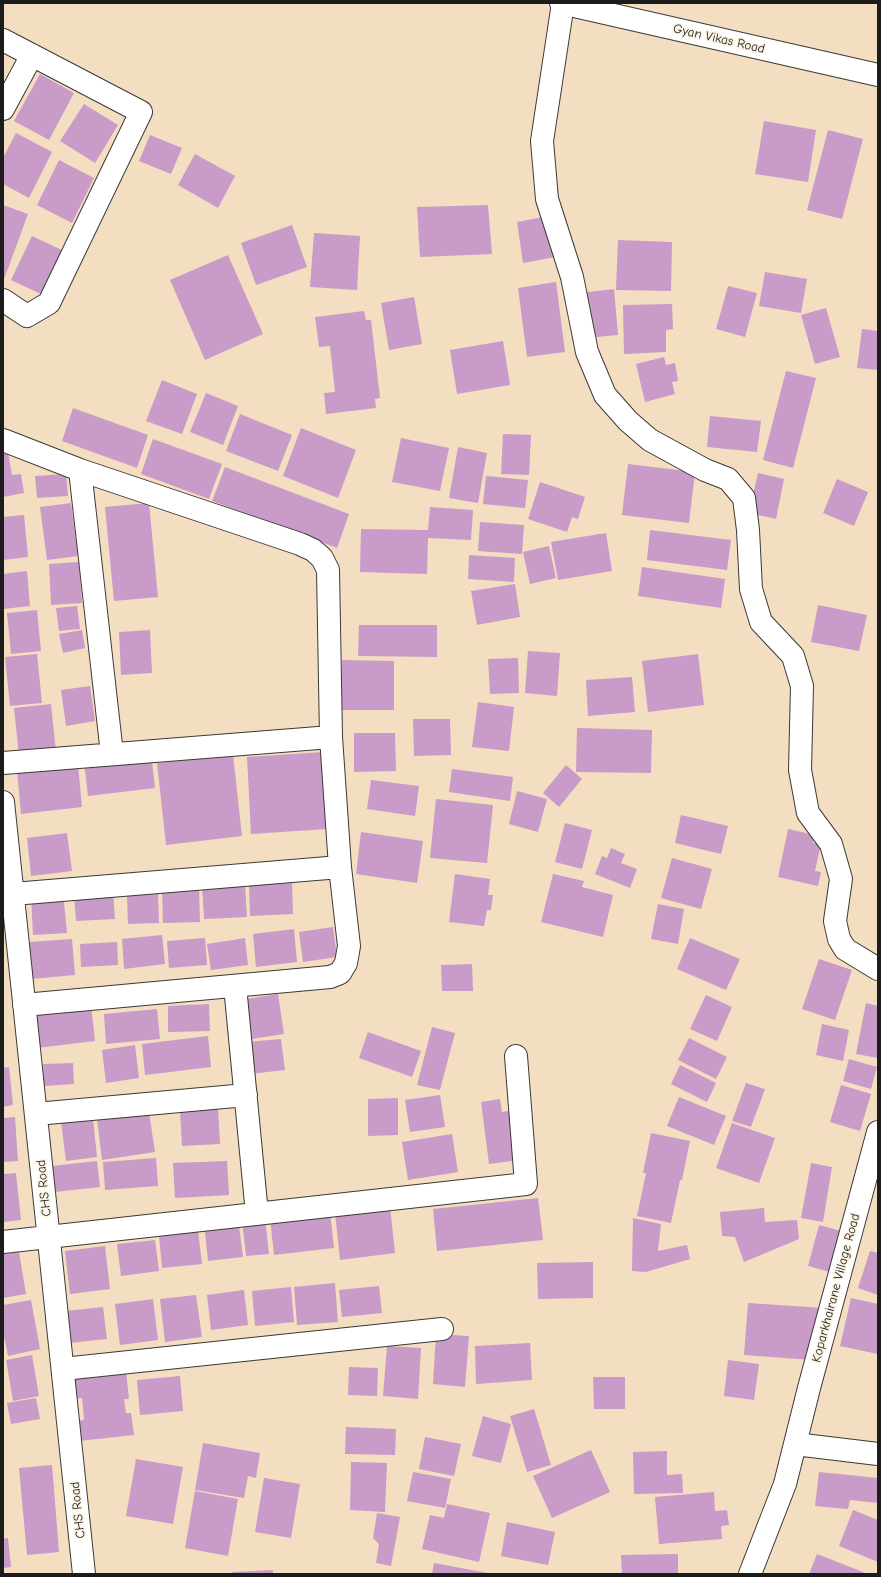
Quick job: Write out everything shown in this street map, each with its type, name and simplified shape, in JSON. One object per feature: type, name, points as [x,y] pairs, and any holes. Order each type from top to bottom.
[{"type":"street","name":"Gyan Vikas Road","points":[[562,3],[878,75]]},
{"type":"street","points":[[562,3],[542,141],[547,199],[572,277],[587,352],[605,395],[628,421],[650,440],[705,470],[728,479],[744,498],[748,530],[751,589],[761,622],[793,656],[802,686],[800,770],[808,813],[831,844],[841,879],[836,921],[839,938],[845,949],[878,969]]},
{"type":"street","points":[[3,40],[141,112],[48,303],[27,316],[3,300]]},
{"type":"street","points":[[3,109],[32,55]]},
{"type":"street","points":[[3,440],[80,470],[300,544],[313,550],[322,558],[328,570],[331,737],[340,867],[349,946],[346,963],[340,973],[330,977],[24,1005]]},
{"type":"street","points":[[80,470],[112,754]]},
{"type":"street","points":[[3,763],[331,737]]},
{"type":"street","name":"CHS Road","points":[[3,802],[84,1574]]},
{"type":"street","points":[[13,894],[340,867]]},
{"type":"street","points":[[235,986],[257,1214]]},
{"type":"street","points":[[3,1242],[526,1184],[516,1056]]},
{"type":"street","points":[[36,1114],[246,1095]]},
{"type":"street","name":"Koparkhairane Village Road","points":[[750,1574],[785,1484],[878,1132]]},
{"type":"street","points":[[63,1369],[442,1329]]},
{"type":"street","points":[[795,1444],[878,1454]]},
{"type":"building","points":[[40,74],[74,93],[49,140],[14,121]]},
{"type":"building","points":[[84,104],[118,125],[95,163],[60,141]]},
{"type":"building","points":[[764,121],[816,130],[808,182],[755,174]]},
{"type":"building","points":[[828,130],[863,139],[842,219],[807,210]]},
{"type":"building","points":[[16,133],[52,152],[29,198],[3,184],[3,158]]},
{"type":"building","points":[[150,135],[182,148],[171,174],[139,161]]},
{"type":"building","points":[[195,154],[235,176],[218,208],[178,185]]},
{"type":"building","points":[[59,160],[94,178],[72,223],[37,205]]},
{"type":"building","points":[[3,205],[28,214],[3,282]]},
{"type":"building","points":[[488,205],[492,254],[420,257],[417,207]]},
{"type":"building","points":[[548,216],[555,257],[523,263],[517,222]]},
{"type":"building","points":[[292,225],[307,267],[256,285],[241,243]]},
{"type":"building","points":[[314,233],[360,236],[357,290],[310,287]]},
{"type":"building","points":[[32,236],[66,252],[45,296],[11,280]]},
{"type":"building","points":[[618,240],[672,242],[671,291],[616,290]]},
{"type":"building","points":[[228,255],[263,334],[205,360],[170,280]]},
{"type":"building","points":[[765,272],[807,279],[801,313],[759,306]]},
{"type":"building","points":[[556,282],[565,352],[527,357],[518,288]]},
{"type":"building","points":[[728,286],[757,293],[745,337],[716,329]]},
{"type":"building","points":[[614,289],[618,335],[586,338],[579,293]]},
{"type":"building","points":[[414,297],[422,344],[389,350],[381,303]]},
{"type":"building","points":[[672,304],[673,329],[666,330],[666,352],[624,354],[623,305]]},
{"type":"building","points":[[826,308],[840,357],[815,364],[801,315]]},
{"type":"building","points":[[364,311],[366,320],[371,320],[380,398],[375,399],[376,408],[326,414],[324,393],[335,392],[330,346],[319,347],[315,317]]},
{"type":"building","points":[[862,329],[878,331],[878,370],[857,368]]},
{"type":"building","points":[[503,341],[510,385],[457,394],[450,350]]},
{"type":"building","points":[[664,357],[666,365],[675,363],[678,381],[672,382],[675,394],[645,402],[636,364]]},
{"type":"building","points":[[786,371],[816,378],[793,468],[763,460]]},
{"type":"building","points":[[162,380],[197,394],[182,434],[146,421]]},
{"type":"building","points":[[206,393],[238,406],[223,445],[190,432]]},
{"type":"building","points":[[73,408],[148,435],[137,468],[62,441]]},
{"type":"building","points":[[240,414],[292,435],[278,471],[226,451]]},
{"type":"building","points":[[710,416],[761,421],[757,452],[707,447]]},
{"type":"building","points":[[301,428],[356,450],[338,498],[283,476]]},
{"type":"building","points":[[503,434],[531,435],[529,475],[501,474]]},
{"type":"building","points":[[401,438],[449,448],[440,491],[392,482]]},
{"type":"building","points":[[153,439],[222,464],[209,499],[141,474]]},
{"type":"building","points":[[458,447],[487,453],[478,503],[449,498]]},
{"type":"building","points":[[8,453],[12,475],[21,474],[24,493],[3,497],[3,454]]},
{"type":"building","points":[[628,464],[695,472],[689,523],[622,515]]},
{"type":"building","points":[[225,467],[349,514],[337,548],[212,501]]},
{"type":"building","points":[[758,473],[784,479],[776,519],[749,513]]},
{"type":"building","points":[[66,474],[68,496],[37,498],[35,476]]},
{"type":"building","points":[[486,476],[528,480],[525,508],[483,504]]},
{"type":"building","points":[[837,479],[868,492],[854,526],[823,513]]},
{"type":"building","points":[[540,482],[585,497],[578,519],[572,517],[567,532],[528,519]]},
{"type":"building","points":[[71,503],[78,556],[47,560],[40,507]]},
{"type":"building","points":[[149,503],[158,597],[114,601],[105,507]]},
{"type":"building","points":[[430,507],[473,510],[471,540],[428,538],[427,574],[360,572],[361,529],[428,530]]},
{"type":"building","points":[[24,515],[28,557],[3,560],[3,517]]},
{"type":"building","points":[[480,522],[524,525],[522,554],[478,551]]},
{"type":"building","points":[[650,530],[731,540],[727,570],[647,560]]},
{"type":"building","points":[[606,533],[612,571],[558,580],[551,542]]},
{"type":"building","points":[[549,546],[556,578],[530,584],[523,552]]},
{"type":"building","points":[[469,555],[515,558],[514,582],[468,579]]},
{"type":"building","points":[[79,562],[82,603],[51,605],[49,564]]},
{"type":"building","points":[[642,567],[725,579],[721,608],[638,596]]},
{"type":"building","points":[[27,571],[30,606],[3,609],[3,574]]},
{"type":"building","points":[[515,584],[520,617],[477,625],[471,591]]},
{"type":"building","points":[[818,605],[867,615],[859,651],[811,642]]},
{"type":"building","points":[[77,606],[80,629],[59,631],[56,608]]},
{"type":"building","points":[[37,610],[41,651],[11,654],[7,613]]},
{"type":"building","points":[[359,625],[437,625],[437,657],[358,656]]},
{"type":"building","points":[[82,630],[85,648],[63,653],[59,634]]},
{"type":"building","points":[[150,630],[152,673],[121,675],[119,632]]},
{"type":"building","points":[[528,651],[560,653],[557,696],[525,693]]},
{"type":"building","points":[[37,654],[42,703],[10,706],[5,657]]},
{"type":"building","points":[[698,654],[704,705],[648,712],[642,661]]},
{"type":"building","points":[[518,658],[519,693],[490,694],[488,659]]},
{"type":"building","points":[[342,660],[394,661],[394,710],[341,710]]},
{"type":"building","points":[[632,677],[635,712],[588,716],[586,680]]},
{"type":"building","points":[[90,686],[95,721],[66,726],[61,690]]},
{"type":"building","points":[[478,702],[514,707],[509,751],[472,747]]},
{"type":"building","points":[[51,704],[56,752],[19,756],[14,708]]},
{"type":"building","points":[[413,719],[450,719],[451,755],[414,756]]},
{"type":"building","points":[[577,728],[652,730],[651,773],[576,772]]},
{"type":"building","points":[[354,733],[395,733],[396,771],[354,772]]},
{"type":"building","points":[[323,752],[327,829],[251,834],[247,757]]},
{"type":"building","points":[[151,753],[155,788],[88,796],[84,762]]},
{"type":"building","points":[[233,755],[242,836],[166,845],[157,763]]},
{"type":"building","points":[[78,765],[82,807],[21,814],[17,771]]},
{"type":"building","points":[[566,765],[582,779],[559,807],[543,793]]},
{"type":"building","points":[[452,769],[513,777],[510,801],[449,792]]},
{"type":"building","points":[[371,780],[419,786],[415,816],[367,809]]},
{"type":"building","points":[[517,791],[547,799],[538,832],[509,824]]},
{"type":"building","points":[[436,799],[493,805],[487,863],[430,858]]},
{"type":"building","points":[[681,815],[728,826],[721,854],[675,843]]},
{"type":"building","points":[[565,823],[592,830],[582,869],[555,862]]},
{"type":"building","points":[[788,829],[815,835],[813,843],[821,844],[815,871],[821,872],[818,886],[778,877]]},
{"type":"building","points":[[361,832],[423,841],[417,883],[356,874]]},
{"type":"building","points":[[67,833],[72,871],[31,876],[27,838]]},
{"type":"building","points":[[611,848],[625,854],[621,863],[637,869],[630,888],[595,874],[602,856],[607,858]]},
{"type":"building","points":[[672,858],[712,869],[701,909],[661,898]]},
{"type":"building","points":[[455,874],[490,879],[488,895],[493,895],[491,910],[487,910],[484,926],[449,922]]},
{"type":"building","points":[[553,874],[584,881],[582,887],[613,895],[603,937],[541,922]]},
{"type":"building","points":[[292,883],[293,914],[250,916],[249,885]]},
{"type":"building","points":[[245,884],[247,917],[204,919],[202,886]]},
{"type":"building","points":[[199,889],[200,922],[163,923],[162,891]]},
{"type":"building","points":[[113,891],[115,919],[76,921],[74,894]]},
{"type":"building","points":[[63,892],[67,933],[33,935],[31,895]]},
{"type":"building","points":[[158,894],[159,923],[128,924],[127,896]]},
{"type":"building","points":[[658,904],[684,909],[678,944],[651,939]]},
{"type":"building","points":[[333,927],[337,957],[303,962],[299,932]]},
{"type":"building","points":[[294,929],[297,962],[256,967],[253,934]]},
{"type":"building","points":[[162,935],[165,964],[124,969],[122,939]]},
{"type":"building","points":[[205,938],[207,965],[169,968],[167,941]]},
{"type":"building","points":[[245,938],[248,965],[211,970],[207,944]]},
{"type":"building","points":[[690,938],[740,959],[726,990],[677,969]]},
{"type":"building","points":[[72,939],[75,975],[31,979],[29,942]]},
{"type":"building","points":[[117,942],[118,965],[81,967],[80,944]]},
{"type":"building","points":[[819,959],[852,970],[835,1020],[802,1009]]},
{"type":"building","points":[[472,964],[473,991],[442,991],[441,965]]},
{"type":"building","points":[[278,994],[284,1034],[245,1040],[240,1000]]},
{"type":"building","points":[[706,995],[732,1007],[717,1041],[690,1029]]},
{"type":"building","points":[[866,1003],[878,1006],[878,1058],[856,1054]]},
{"type":"building","points":[[91,1004],[95,1041],[37,1048],[33,1011]]},
{"type":"building","points":[[209,1004],[210,1031],[168,1032],[168,1006]]},
{"type":"building","points":[[157,1009],[160,1039],[106,1044],[104,1014]]},
{"type":"building","points":[[822,1024],[849,1030],[843,1061],[816,1055]]},
{"type":"building","points":[[432,1027],[455,1033],[440,1090],[417,1085]]},
{"type":"building","points":[[368,1032],[421,1051],[412,1077],[359,1058]]},
{"type":"building","points":[[208,1036],[211,1067],[145,1075],[142,1044]]},
{"type":"building","points":[[689,1038],[727,1057],[716,1079],[678,1060]]},
{"type":"building","points":[[281,1039],[285,1070],[250,1074],[246,1042]]},
{"type":"building","points":[[135,1045],[139,1078],[106,1083],[102,1050]]},
{"type":"building","points":[[849,1059],[877,1067],[871,1089],[843,1081]]},
{"type":"building","points":[[73,1063],[74,1084],[44,1086],[43,1064]]},
{"type":"building","points":[[680,1065],[716,1083],[707,1102],[671,1084]]},
{"type":"building","points":[[9,1067],[13,1105],[3,1107],[3,1068]]},
{"type":"building","points":[[746,1083],[765,1089],[751,1127],[732,1121]]},
{"type":"building","points":[[841,1085],[871,1094],[860,1131],[830,1122]]},
{"type":"building","points":[[440,1095],[445,1127],[410,1132],[405,1100]]},
{"type":"building","points":[[679,1097],[726,1116],[714,1145],[667,1126]]},
{"type":"building","points":[[398,1098],[398,1135],[368,1136],[368,1099]]},
{"type":"building","points":[[500,1099],[502,1112],[514,1110],[520,1160],[489,1164],[481,1102]]},
{"type":"building","points":[[218,1108],[220,1144],[182,1146],[180,1110]]},
{"type":"building","points":[[149,1112],[155,1152],[102,1160],[97,1119]]},
{"type":"building","points":[[15,1117],[18,1161],[3,1162],[3,1118]]},
{"type":"building","points":[[93,1119],[97,1157],[66,1161],[61,1122]]},
{"type":"building","points":[[732,1123],[775,1138],[759,1183],[716,1168]]},
{"type":"building","points":[[651,1133],[690,1141],[671,1223],[637,1216],[646,1173],[643,1173]]},
{"type":"building","points":[[452,1134],[458,1172],[408,1180],[402,1142]]},
{"type":"building","points":[[156,1158],[158,1186],[105,1190],[103,1162]]},
{"type":"building","points":[[97,1161],[100,1187],[55,1192],[52,1166]]},
{"type":"building","points":[[227,1161],[229,1195],[175,1198],[173,1163]]},
{"type":"building","points":[[811,1163],[832,1167],[823,1222],[801,1218]]},
{"type":"building","points":[[16,1173],[21,1220],[3,1222],[3,1174]]},
{"type":"building","points":[[538,1198],[543,1240],[437,1251],[433,1209]]},
{"type":"building","points":[[390,1206],[395,1253],[340,1260],[335,1213]]},
{"type":"building","points":[[764,1208],[765,1222],[797,1220],[799,1239],[744,1262],[735,1237],[722,1236],[720,1212]]},
{"type":"building","points":[[330,1212],[334,1248],[274,1255],[270,1218]]},
{"type":"building","points":[[238,1218],[243,1257],[208,1261],[204,1222]]},
{"type":"building","points":[[265,1218],[269,1254],[246,1256],[242,1220]]},
{"type":"building","points":[[633,1218],[661,1224],[658,1251],[687,1245],[690,1259],[646,1272],[632,1271]]},
{"type":"building","points":[[819,1225],[841,1231],[830,1272],[808,1266]]},
{"type":"building","points":[[198,1231],[202,1264],[162,1268],[159,1236]]},
{"type":"building","points":[[155,1240],[159,1271],[121,1276],[117,1244]]},
{"type":"building","points":[[105,1246],[110,1289],[70,1294],[65,1251]]},
{"type":"building","points":[[870,1251],[878,1253],[878,1295],[858,1288]]},
{"type":"building","points":[[19,1252],[26,1294],[3,1298],[3,1254]]},
{"type":"building","points":[[593,1262],[593,1298],[538,1299],[537,1263]]},
{"type":"building","points":[[335,1283],[338,1322],[297,1325],[294,1287]]},
{"type":"building","points":[[379,1286],[382,1313],[342,1317],[339,1290]]},
{"type":"building","points":[[291,1287],[294,1322],[255,1326],[252,1291]]},
{"type":"building","points":[[244,1290],[248,1325],[211,1330],[207,1295]]},
{"type":"building","points":[[196,1295],[202,1337],[165,1342],[160,1299]]},
{"type":"building","points":[[851,1298],[878,1304],[878,1354],[840,1346]]},
{"type":"building","points":[[153,1299],[158,1340],[120,1345],[115,1304]]},
{"type":"building","points":[[31,1300],[40,1349],[8,1356],[3,1331],[3,1305]]},
{"type":"building","points":[[748,1303],[823,1308],[812,1360],[744,1355]]},
{"type":"building","points":[[103,1307],[107,1339],[69,1343],[66,1311]]},
{"type":"building","points":[[436,1334],[469,1336],[465,1387],[433,1384]]},
{"type":"building","points":[[530,1343],[532,1380],[476,1384],[475,1346]]},
{"type":"building","points":[[387,1346],[421,1348],[418,1399],[383,1396]]},
{"type":"building","points":[[32,1355],[39,1396],[13,1401],[6,1360]]},
{"type":"building","points":[[728,1360],[759,1364],[754,1400],[724,1396]]},
{"type":"building","points":[[349,1367],[378,1368],[377,1396],[348,1395]]},
{"type":"building","points":[[126,1371],[129,1399],[124,1399],[126,1413],[131,1413],[134,1435],[79,1441],[77,1421],[84,1420],[82,1398],[74,1399],[72,1378]]},
{"type":"building","points":[[180,1376],[183,1411],[140,1415],[137,1380]]},
{"type":"building","points":[[593,1377],[625,1377],[625,1409],[594,1409]]},
{"type":"building","points":[[36,1398],[40,1419],[11,1424],[7,1403]]},
{"type":"building","points":[[534,1409],[551,1465],[527,1472],[510,1416]]},
{"type":"building","points":[[483,1416],[511,1424],[501,1463],[472,1456]]},
{"type":"building","points":[[346,1427],[396,1429],[395,1455],[345,1454]]},
{"type":"building","points":[[425,1437],[461,1444],[454,1476],[419,1469]]},
{"type":"building","points":[[203,1443],[260,1453],[256,1478],[248,1476],[244,1498],[195,1490]]},
{"type":"building","points":[[591,1450],[610,1492],[552,1518],[533,1476]]},
{"type":"building","points":[[667,1451],[667,1475],[682,1474],[683,1493],[634,1494],[633,1452]]},
{"type":"building","points":[[136,1459],[183,1467],[173,1524],[126,1516]]},
{"type":"building","points":[[351,1462],[387,1463],[385,1512],[350,1510]]},
{"type":"building","points":[[52,1465],[59,1552],[27,1555],[19,1468]]},
{"type":"building","points":[[413,1472],[451,1479],[445,1508],[407,1501]]},
{"type":"building","points":[[819,1472],[878,1478],[878,1503],[850,1500],[848,1509],[815,1506]]},
{"type":"building","points":[[264,1478],[300,1484],[291,1538],[255,1532]]},
{"type":"building","points":[[195,1491],[238,1499],[228,1556],[185,1548]]},
{"type":"building","points":[[714,1492],[715,1511],[727,1510],[729,1525],[721,1526],[722,1539],[659,1544],[655,1497]]},
{"type":"building","points":[[447,1504],[490,1513],[479,1562],[422,1549],[430,1515],[444,1518]]},
{"type":"building","points":[[853,1510],[878,1520],[878,1562],[839,1546]]},
{"type":"building","points":[[377,1513],[400,1517],[391,1566],[376,1563],[379,1544],[373,1538]]},
{"type":"building","points":[[507,1522],[555,1532],[548,1565],[501,1556]]},
{"type":"building","points":[[8,1538],[11,1567],[3,1568],[3,1539]]},
{"type":"building","points":[[678,1554],[678,1574],[622,1574],[621,1555]]},
{"type":"building","points":[[817,1554],[868,1574],[809,1574]]},
{"type":"building","points":[[434,1563],[488,1573],[488,1574],[432,1574]]},
{"type":"building","points":[[273,1570],[273,1574],[232,1574],[232,1572]]}]
